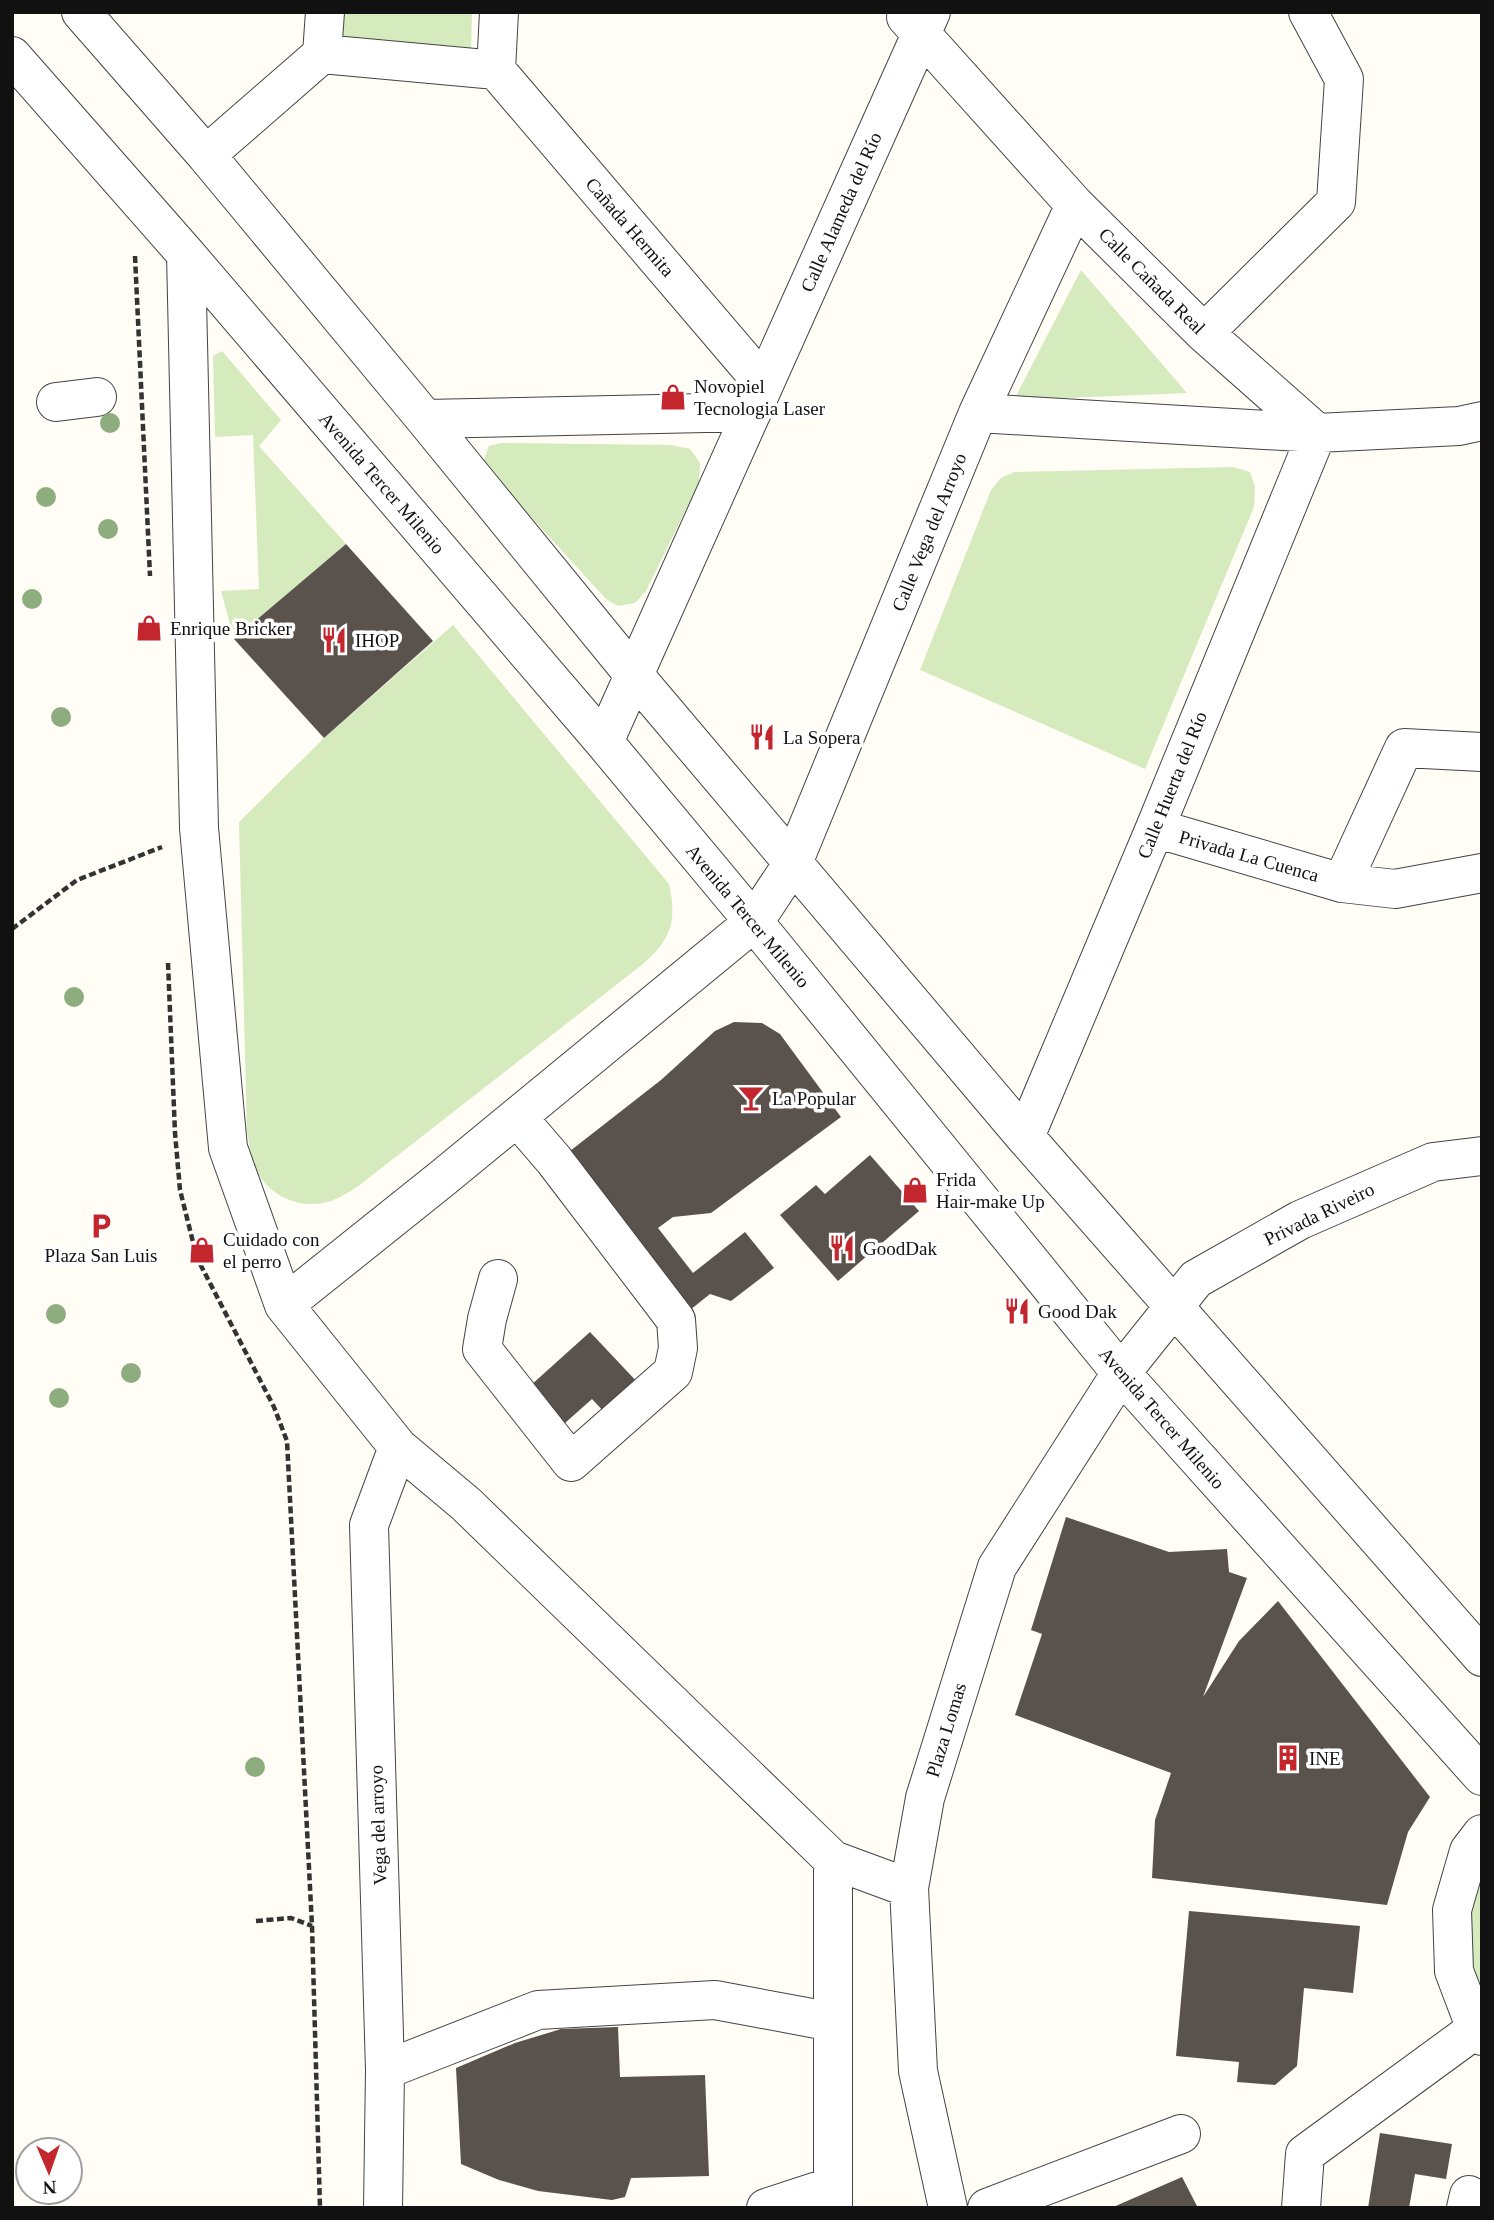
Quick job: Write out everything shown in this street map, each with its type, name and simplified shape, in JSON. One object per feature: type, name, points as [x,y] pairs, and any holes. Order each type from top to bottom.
[{"type":"street","points":[[80,12],[206,155],[634,676],[1025,1137],[1482,1657]]},
{"type":"street","points":[[206,155],[322,54],[325,12]]},
{"type":"street","points":[[322,54],[496,70],[499,12]]},
{"type":"street","points":[[1204,333],[1336,202],[1344,79],[1308,12]]},
{"type":"street","name":"Calle Cañada Real","points":[[918,20],[1075,205],[1204,333],[1317,433]]},
{"type":"street","name":"Calle Alameda del Río","points":[[604,742],[758,398],[918,20]]},
{"type":"street","name":"Avenida Tercer Milenio","points":[[12,56],[186,254],[604,742],[1121,1373],[1482,1776]]},
{"type":"street","name":"Cañada Hermita","points":[[496,70],[758,398]]},
{"type":"street","name":"Calle Vega del Arroyo","points":[[284,1305],[754,922],[793,863],[978,413],[1075,205]]},
{"type":"street","points":[[186,254],[199,828],[225,1121],[228,1149],[284,1305],[398,1447],[466,1504],[833,1860],[909,1888]]},
{"type":"street","points":[[56,402],[97,397]]},
{"type":"street","points":[[425,419],[758,398]]},
{"type":"street","points":[[978,413],[1317,433],[1474,426]]},
{"type":"street","name":"Calle Huerta del Río","points":[[1025,1137],[1317,433]]},
{"type":"street","name":"Privada La Cuenca","points":[[1342,883],[1404,748],[1482,752]]},
{"type":"street","name":"Privada La Cuenca","points":[[1155,828],[1342,883],[1395,889],[1482,873]]},
{"type":"street","points":[[498,1279],[482,1349],[571,1461],[673,1372],[678,1348],[676,1320],[554,1160],[517,1117]]},
{"type":"street","name":"Privada Riveiro","points":[[1174,1307],[1196,1279],[1300,1220],[1433,1162],[1482,1156]]},
{"type":"street","name":"Plaza Lomas","points":[[948,2208],[918,2071],[909,1888],[925,1798],[997,1567],[1121,1373],[1174,1307]]},
{"type":"street","name":"Vega del arroyo","points":[[383,2208],[385,2070],[369,1525],[398,1447]]},
{"type":"street","points":[[1301,2208],[1305,2154],[1479,2032],[1454,1971],[1452,1910],[1469,1852],[1482,1833]]},
{"type":"street","points":[[766,2208],[833,2197],[833,1860]]},
{"type":"street","points":[[385,2070],[538,2010],[715,2000],[834,2021]]},
{"type":"street","points":[[987,2208],[1181,2134]]},
{"type":"path","points":[[12,929],[77,880],[163,846]]},
{"type":"path","points":[[256,1921],[291,1918],[312,1926]]},
{"type":"green space","points":[[331,12],[472,12],[471,51],[329,44]]},
{"type":"green space","points":[[1081,270],[1187,393],[1014,400]]},
{"type":"green space","points":[[222,351],[281,420],[259,446],[346,544],[234,639],[221,591],[259,589],[253,435],[215,437],[213,356]]},
{"type":"green space","points":[[502,443],[671,445],[690,449],[700,463],[699,483],[646,591],[635,603],[618,606],[606,599],[489,471],[484,459],[489,446]]},
{"type":"green space","points":[[1233,467],[1250,472],[1255,487],[1254,507],[1145,769],[920,670],[991,490],[1001,478],[1014,472]]},
{"type":"green space","points":[[453,625],[669,884],[672,908],[670,928],[660,946],[643,964],[361,1184],[326,1202],[300,1203],[277,1193],[259,1175],[253,1163],[247,1131],[239,822],[324,738]]},
{"type":"green space","points":[[1482,1857],[1482,2023],[1460,1964]]},
{"type":"building","name":"IHOP","points":[[346,544],[433,641],[324,738],[234,639]]},
{"type":"building","points":[[734,1022],[762,1023],[780,1034],[841,1117],[711,1213],[673,1217],[658,1228],[693,1273],[745,1232],[774,1268],[731,1301],[710,1294],[690,1310],[570,1151],[661,1080],[715,1031]]},
{"type":"building","name":"GoodDak","points":[[870,1155],[919,1211],[838,1281],[780,1215],[816,1185],[825,1194]]},
{"type":"building","points":[[590,1332],[640,1385],[607,1415],[592,1399],[565,1423],[530,1386]]},
{"type":"building","points":[[1066,1517],[1169,1552],[1227,1549],[1229,1572],[1247,1578],[1203,1697],[1239,1641],[1278,1601],[1430,1797],[1408,1832],[1387,1905],[1152,1878],[1155,1820],[1171,1773],[1015,1715],[1042,1634],[1031,1630]]},
{"type":"building","points":[[1189,1911],[1360,1926],[1353,1993],[1304,1988],[1297,2066],[1275,2085],[1237,2082],[1239,2062],[1176,2056]]},
{"type":"building","points":[[618,2027],[620,2077],[705,2075],[709,2176],[631,2178],[625,2197],[612,2200],[538,2191],[499,2180],[461,2164],[456,2068],[515,2043],[561,2029]]},
{"type":"building","points":[[1380,2133],[1452,2144],[1446,2179],[1415,2174],[1409,2208],[1368,2208]]},
{"type":"building","points":[[1182,2177],[1198,2208],[1111,2208]]},
{"type":"place","name":"Novopiel Tecnologia Laser","points":[[673,397]]},
{"type":"place","name":"Enrique Bricker","points":[[149,628]]},
{"type":"place","name":"IHOP","points":[[334,640]]},
{"type":"place","name":"La Sopera","points":[[762,737]]},
{"type":"place","name":"La Popular","points":[[751,1098]]},
{"type":"place","name":"Frida Hair-make Up","points":[[915,1190]]},
{"type":"place","name":"Plaza San Luis","points":[[101,1226]]},
{"type":"place","name":"GoodDak","points":[[842,1248]]},
{"type":"place","name":"Cuidado con el perro","points":[[202,1250]]},
{"type":"place","name":"Good Dak","points":[[1017,1311]]},
{"type":"place","name":"INE","points":[[1288,1758]]}]
